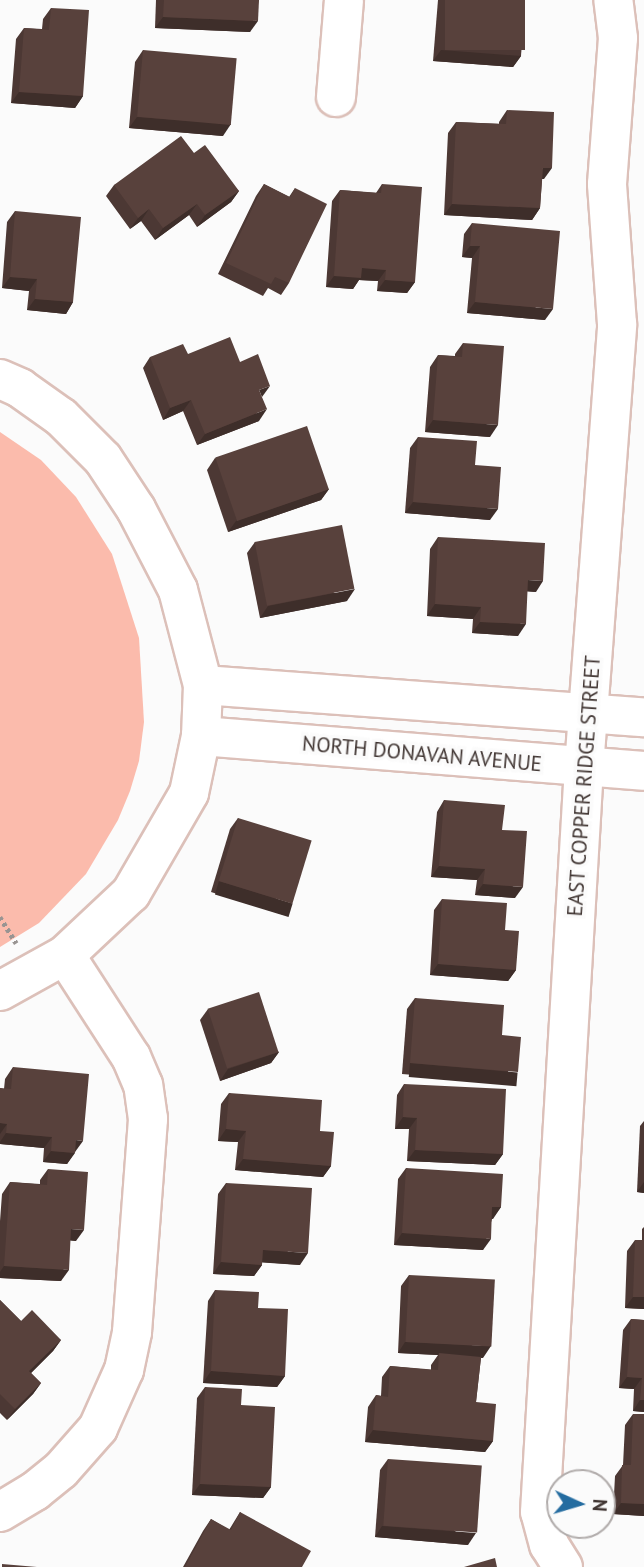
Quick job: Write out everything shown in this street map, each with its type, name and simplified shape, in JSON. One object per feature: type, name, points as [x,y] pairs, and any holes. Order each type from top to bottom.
[{"type":"street","points":[[336,97],[344,0]]},
{"type":"street","name":"EAST COPPER RIDGE STREET","points":[[564,1567],[549,1545],[540,1512],[584,767],[617,324],[607,184],[618,38],[613,0]]},
{"type":"street","points":[[0,379],[20,388],[61,417],[110,469],[136,509],[178,590],[203,685],[201,736],[189,793],[131,893],[65,955],[0,991]]},
{"type":"street","points":[[203,685],[644,716]]},
{"type":"street","name":"NORTH DONAVAN AVENUE","points":[[201,736],[644,771]]},
{"type":"street","points":[[0,1512],[35,1491],[61,1470],[98,1428],[124,1370],[132,1332],[148,1119],[143,1085],[131,1057],[65,955]]},
{"type":"shaded area","points":[[0,432],[41,460],[76,497],[112,554],[139,638],[144,722],[139,761],[130,791],[118,820],[86,874],[39,923],[0,947]]},
{"type":"building","points":[[164,0],[259,0],[258,21],[163,17]]},
{"type":"building","points":[[445,0],[525,0],[525,50],[445,50]]},
{"type":"building","points":[[51,8],[89,10],[83,96],[19,92],[24,28],[49,30]]},
{"type":"building","points":[[143,50],[237,58],[231,125],[137,117]]},
{"type":"building","points":[[507,110],[554,112],[552,168],[543,168],[540,208],[452,204],[456,122],[506,124]]},
{"type":"building","points":[[181,136],[194,153],[205,145],[239,191],[205,215],[197,204],[163,228],[149,209],[138,218],[114,185]]},
{"type":"building","points":[[264,184],[290,197],[295,188],[327,204],[289,283],[275,277],[271,284],[226,263]]},
{"type":"building","points":[[382,184],[422,187],[415,282],[385,280],[386,270],[362,268],[361,278],[334,276],[340,190],[381,193]]},
{"type":"building","points":[[15,211],[81,217],[73,302],[35,299],[37,279],[10,277]]},
{"type":"building","points":[[472,223],[560,231],[553,309],[475,302],[480,246],[470,246]]},
{"type":"building","points":[[230,337],[240,362],[258,354],[270,386],[259,390],[267,409],[205,434],[191,400],[170,408],[150,357],[183,344],[188,354]]},
{"type":"building","points":[[463,343],[504,346],[498,425],[433,420],[438,355],[462,357]]},
{"type":"building","points":[[307,426],[329,489],[237,521],[215,458]]},
{"type":"building","points":[[418,437],[477,441],[475,465],[501,467],[498,509],[413,502]]},
{"type":"building","points":[[342,525],[354,589],[267,606],[255,542]]},
{"type":"building","points":[[438,537],[545,543],[543,581],[528,580],[526,624],[480,622],[481,607],[435,604]]},
{"type":"building","points":[[444,800],[505,805],[502,830],[527,831],[523,887],[483,884],[485,869],[439,866]]},
{"type":"building","points":[[238,818],[312,841],[292,904],[219,881]]},
{"type":"building","points":[[442,899],[507,903],[505,930],[519,931],[516,970],[438,964]]},
{"type":"building","points":[[259,992],[278,1052],[227,1069],[208,1009]]},
{"type":"building","points":[[415,998],[504,1005],[502,1035],[521,1037],[518,1072],[410,1063]]},
{"type":"building","points":[[13,1067],[89,1074],[83,1141],[76,1140],[75,1153],[51,1151],[52,1137],[6,1133],[7,1124],[0,1123],[0,1088],[11,1089]]},
{"type":"building","points":[[404,1084],[506,1089],[503,1154],[415,1150],[417,1118],[403,1117]]},
{"type":"building","points":[[229,1093],[322,1100],[320,1131],[334,1132],[331,1166],[243,1159],[246,1131],[226,1129]]},
{"type":"building","points":[[406,1168],[503,1174],[501,1207],[492,1207],[491,1239],[402,1233]]},
{"type":"building","points":[[48,1169],[88,1172],[84,1230],[71,1229],[69,1270],[4,1266],[10,1182],[47,1185]]},
{"type":"building","points":[[226,1183],[312,1188],[308,1253],[263,1250],[262,1265],[221,1262]]},
{"type":"building","points":[[635,1240],[644,1240],[644,1297],[633,1297]]},
{"type":"building","points":[[409,1275],[495,1280],[491,1346],[405,1342]]},
{"type":"building","points":[[215,1290],[259,1292],[258,1308],[288,1309],[285,1376],[211,1371]]},
{"type":"building","points":[[0,1300],[21,1321],[32,1310],[61,1340],[29,1371],[41,1383],[15,1409],[0,1394]]},
{"type":"building","points":[[631,1319],[644,1320],[644,1400],[640,1400],[642,1378],[627,1377]]},
{"type":"building","points":[[439,1353],[481,1357],[476,1402],[496,1404],[493,1441],[373,1430],[376,1395],[388,1397],[390,1366],[438,1370]]},
{"type":"building","points":[[205,1387],[242,1389],[241,1405],[275,1407],[271,1487],[200,1484]]},
{"type":"building","points":[[633,1414],[644,1414],[644,1504],[621,1503],[622,1465],[631,1465]]},
{"type":"building","points":[[388,1459],[482,1466],[477,1532],[383,1526]]},
{"type":"building","points":[[240,1512],[311,1551],[302,1567],[185,1567],[211,1519],[231,1530]]},
{"type":"building","points":[[495,1558],[497,1567],[464,1567]]},
{"type":"building","points":[[2,1564],[37,1567],[2,1567]]}]
